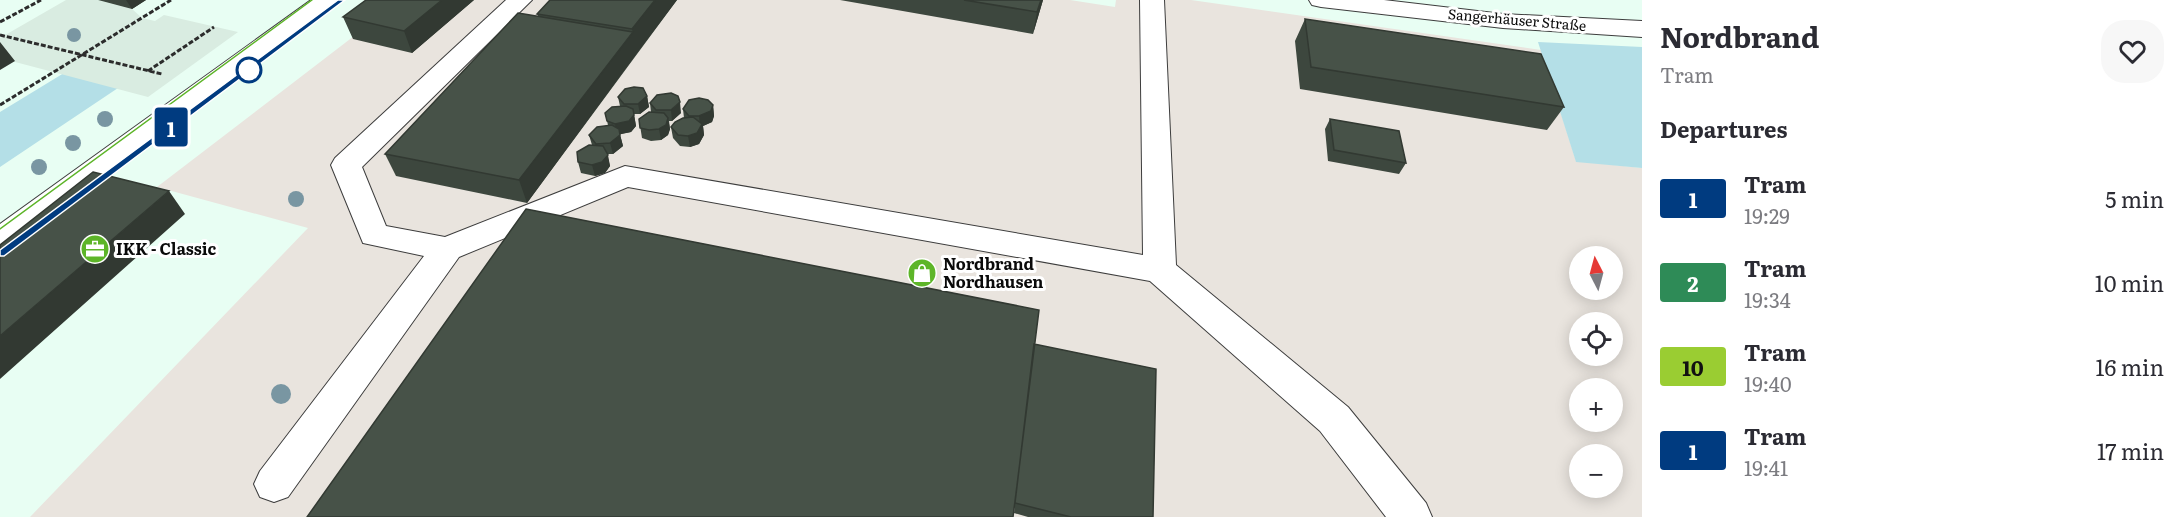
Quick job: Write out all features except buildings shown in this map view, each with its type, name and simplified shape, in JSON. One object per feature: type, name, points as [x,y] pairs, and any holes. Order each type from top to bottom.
[{"type":"street","points":[[0,240],[327,0]]},
{"type":"street","points":[[447,249],[374,234],[346,165],[520,0]]},
{"type":"street","points":[[1152,0],[1160,270]]},
{"type":"street","name":"Sangerhäuser Straße","points":[[1321,0],[1499,10],[1642,29]]},
{"type":"street","points":[[274,484],[447,249],[625,176],[1160,270],[1334,419],[1411,517]]},
{"type":"path","points":[[0,22],[41,0]]},
{"type":"path","points":[[0,105],[171,0]]},
{"type":"path","points":[[148,71],[214,27]]},
{"type":"path","points":[[0,35],[166,75]]},
{"type":"shaded area","points":[[66,0],[97,0],[132,9],[142,18],[155,21],[164,15],[238,32],[148,97],[0,58],[0,38]]},
{"type":"shaded area","name":"Nordbrand Nordhausen","points":[[401,0],[1070,0],[1115,7],[1116,0],[1191,0],[1541,50],[1576,161],[1642,168],[1642,517],[30,517],[308,228],[157,187]]},
{"type":"shaded area","points":[[1538,42],[1642,47],[1642,168],[1576,162]]},
{"type":"shaded area","points":[[64,73],[118,88],[0,167],[0,112]]},
{"type":"tram line","points":[[0,229],[312,0]]},
{"type":"tram line","points":[[92,185],[341,0]]},
{"type":"tram line","name":"1","points":[[0,253],[341,0]]},
{"type":"place","name":"IKK - Classic","points":[[95,249]]},
{"type":"place","name":"Nordbrand Nordhausen","points":[[922,273]]}]
